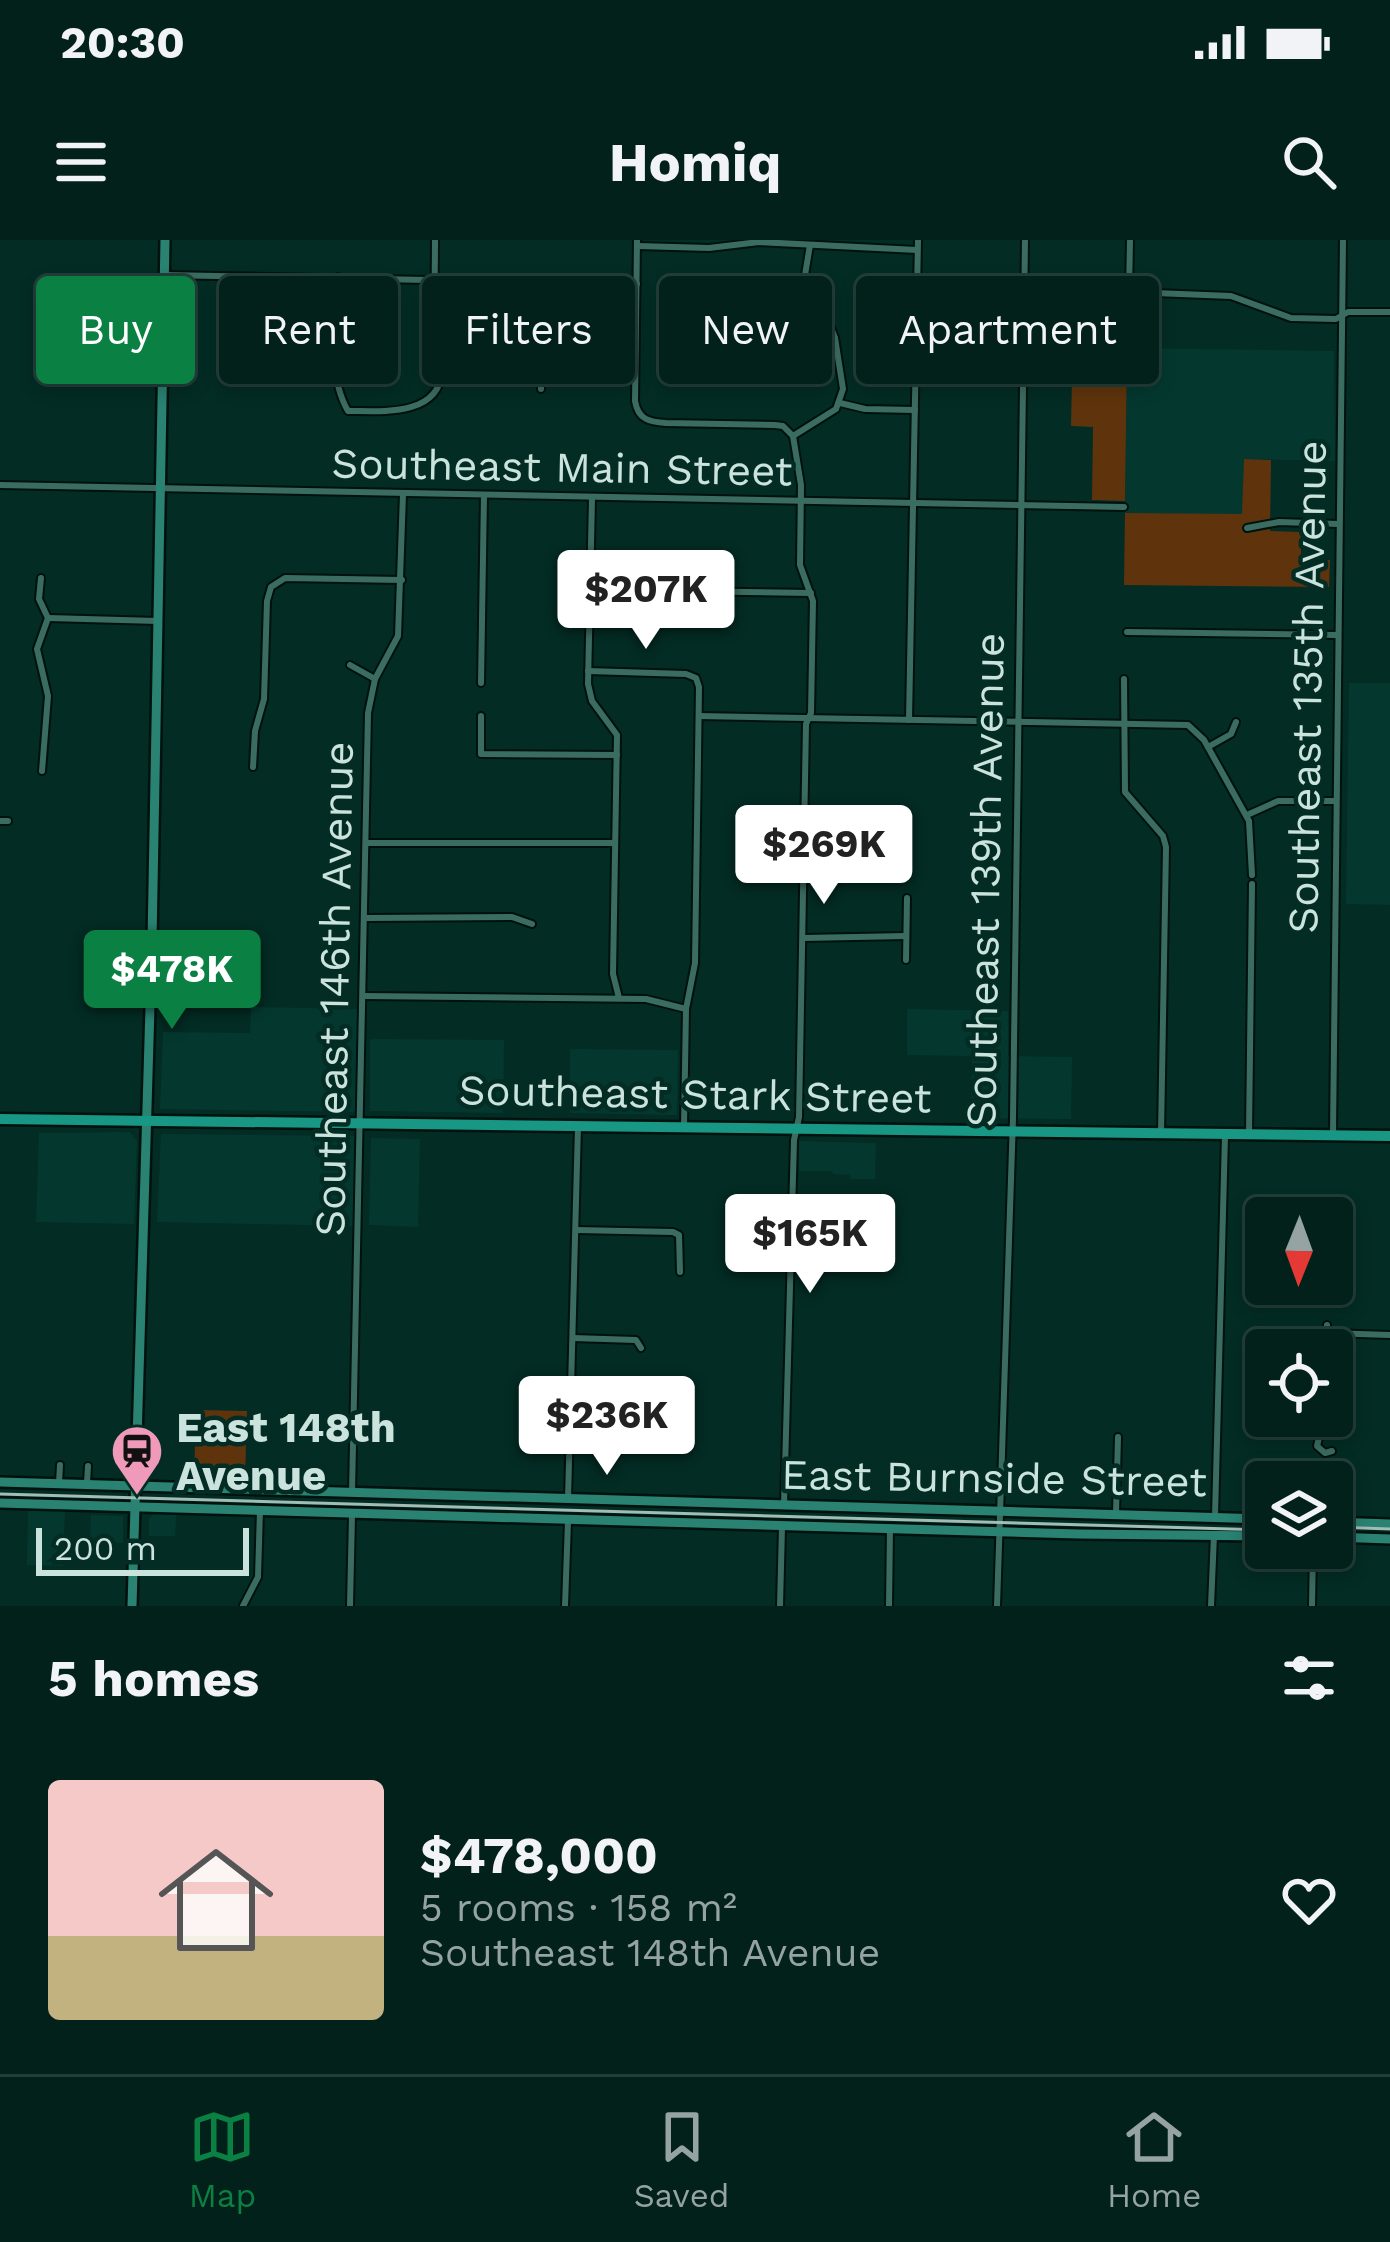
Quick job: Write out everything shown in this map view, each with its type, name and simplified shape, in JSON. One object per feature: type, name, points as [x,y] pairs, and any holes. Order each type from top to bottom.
[{"type":"main road","name":"Southeast Stark Street","points":[[0,1120],[1390,1136]]},
{"type":"street","points":[[132,1606],[165,240]]},
{"type":"street","points":[[435,240],[435,276]]},
{"type":"street","points":[[909,720],[917,240]]},
{"type":"street","name":"Southeast 139th Avenue","points":[[997,1606],[1011,1131],[1025,240]]},
{"type":"street","points":[[1129,276],[1130,240]]},
{"type":"street","name":"Southeast 135th Avenue","points":[[1333,1135],[1343,240]]},
{"type":"street","points":[[784,1506],[811,593],[800,565],[794,436],[775,425],[644,418],[636,406],[638,243],[710,248],[759,242],[917,250]]},
{"type":"street","points":[[794,436],[840,403],[843,376],[830,325],[806,298],[803,287],[810,245]]},
{"type":"street","points":[[164,274],[280,276]]},
{"type":"street","points":[[1159,293],[1231,296],[1291,318],[1390,312]]},
{"type":"street","points":[[336,384],[348,411],[403,410],[425,402],[438,384]]},
{"type":"street","points":[[541,384],[541,389]]},
{"type":"street","points":[[840,403],[915,410]]},
{"type":"street","name":"Southeast Main Street","points":[[0,485],[1124,507]]},
{"type":"street","name":"Southeast 146th Avenue","points":[[352,1493],[368,713],[375,679],[398,636],[403,494]]},
{"type":"street","points":[[481,683],[484,495]]},
{"type":"street","points":[[592,498],[589,693],[613,726],[617,755],[613,974],[619,998]]},
{"type":"street","points":[[1247,528],[1279,523],[1339,524]]},
{"type":"street","points":[[41,578],[39,599],[48,618],[37,649],[48,696],[42,771]]},
{"type":"street","points":[[254,767],[271,586],[285,578],[402,580]]},
{"type":"street","points":[[591,590],[811,593]]},
{"type":"street","points":[[48,618],[158,621]]},
{"type":"street","points":[[1127,632],[1337,635]]},
{"type":"street","points":[[350,665],[375,679]]},
{"type":"street","points":[[588,671],[696,678],[695,963],[686,1009],[684,1127]]},
{"type":"street","points":[[1124,679],[1122,783],[1131,801],[1163,836],[1166,848],[1161,1133]]},
{"type":"street","points":[[482,716],[481,754],[617,755]]},
{"type":"street","points":[[699,716],[1188,725],[1198,731],[1252,834],[1249,1134]]},
{"type":"street","points":[[1208,747],[1231,734],[1236,722]]},
{"type":"street","points":[[1246,816],[1278,801],[1336,801]]},
{"type":"street","points":[[367,843],[615,843]]},
{"type":"street","points":[[906,960],[907,898]]},
{"type":"street","points":[[366,918],[512,917],[532,924]]},
{"type":"street","points":[[802,938],[906,936]]},
{"type":"street","points":[[364,995],[619,998],[659,1000],[686,1009]]},
{"type":"street","points":[[568,1499],[578,1126]]},
{"type":"street","points":[[1215,1516],[1225,1134]]},
{"type":"street","points":[[576,1230],[679,1235],[680,1272]]},
{"type":"street","points":[[1353,1331],[1390,1335]]},
{"type":"street","points":[[573,1339],[636,1340],[641,1348]]},
{"type":"street","points":[[1116,1514],[1118,1437]]},
{"type":"street","points":[[1319,1437],[1320,1452],[1331,1451]]},
{"type":"street","points":[[59,1483],[61,1465]]},
{"type":"street","points":[[87,1484],[88,1466]]},
{"type":"street","name":"East Burnside Street","points":[[0,1482],[87,1484],[136,1496],[260,1510],[890,1528],[1116,1514],[1245,1518]]},
{"type":"street","name":"East Burnside Street","points":[[0,1503],[352,1493],[784,1506],[1245,1536]]},
{"type":"street","points":[[243,1606],[258,1576],[260,1510]]},
{"type":"street","points":[[350,1606],[352,1511]]},
{"type":"street","points":[[565,1606],[568,1517]]},
{"type":"street","points":[[1353,1522],[1390,1523]]},
{"type":"street","points":[[780,1606],[782,1524]]},
{"type":"street","points":[[889,1606],[890,1528]]},
{"type":"street","points":[[1211,1606],[1214,1535]]},
{"type":"street","points":[[1353,1538],[1390,1539]]},
{"type":"street","points":[[1312,1606],[1313,1569]]},
{"type":"shaded area","points":[[1159,348],[1334,351],[1335,461],[1244,459],[1243,515],[1125,513],[1127,384],[1159,384]]},
{"type":"shaded area","points":[[1072,384],[1127,384],[1125,501],[1092,500],[1093,427],[1071,426]]},
{"type":"shaded area","points":[[1244,459],[1271,460],[1270,531],[1301,532],[1301,559],[1330,560],[1329,587],[1124,585],[1125,513],[1242,514]]},
{"type":"shaded area","points":[[1349,683],[1390,683],[1390,905],[1346,904]]},
{"type":"shaded area","points":[[251,1007],[357,1009],[358,1112],[160,1109],[163,1032],[250,1033]]},
{"type":"shaded area","points":[[907,1009],[1008,1011],[1008,1056],[1072,1057],[1071,1119],[971,1118],[972,1056],[907,1055]]},
{"type":"shaded area","points":[[370,1039],[504,1040],[503,1113],[370,1111]]},
{"type":"shaded area","points":[[570,1049],[678,1050],[677,1115],[570,1113]]},
{"type":"shaded area","points":[[130,1132],[137,1141],[134,1224],[36,1222],[39,1133]]},
{"type":"shaded area","points":[[161,1134],[357,1136],[354,1226],[157,1222]]},
{"type":"shaded area","points":[[371,1138],[420,1139],[418,1227],[369,1225]]},
{"type":"shaded area","points":[[799,1141],[876,1143],[875,1179],[799,1171]]},
{"type":"shaded area","points":[[196,1410],[247,1411],[245,1480],[194,1478]]},
{"type":"shaded area","points":[[28,1510],[65,1511],[63,1566],[27,1565]]},
{"type":"shaded area","points":[[154,1514],[176,1515],[175,1536],[149,1536],[149,1519]]},
{"type":"shaded area","points":[[91,1515],[123,1516],[123,1543],[90,1542]]},
{"type":"tram line","points":[[0,1494],[1245,1529]]},
{"type":"tram line","points":[[1353,1528],[1390,1529]]},
{"type":"place","name":"East 148th Avenue","points":[[137,1497]]}]
